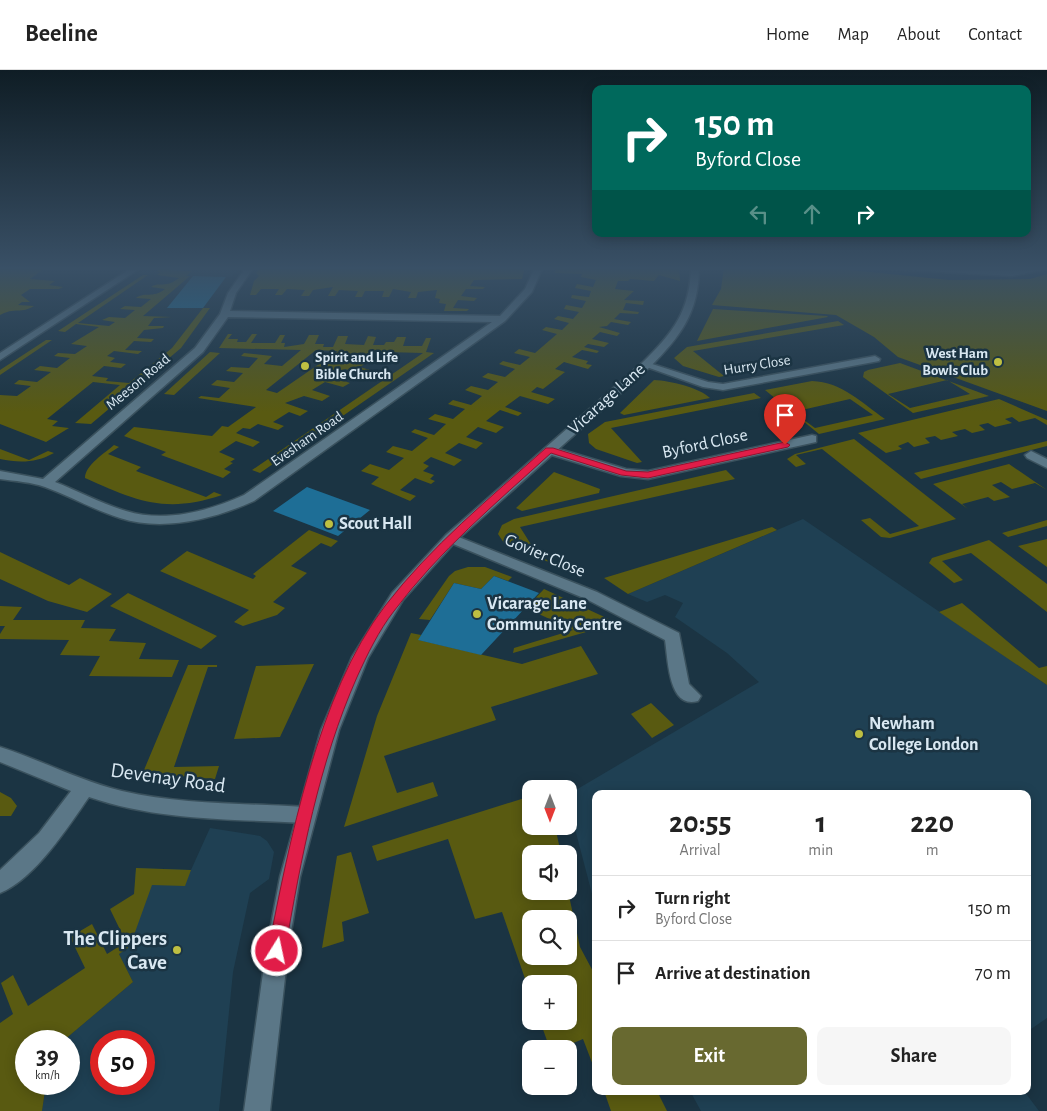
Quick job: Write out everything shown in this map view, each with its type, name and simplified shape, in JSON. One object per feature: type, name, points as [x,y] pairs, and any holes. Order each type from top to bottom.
[{"type":"street","points":[[0,357],[64,316]]},
{"type":"street","name":"Meeson Road","points":[[46,483],[199,350],[224,316]]},
{"type":"street","points":[[313,316],[502,319]]},
{"type":"street","name":"Evesham Road","points":[[0,475],[46,483],[71,495],[140,518],[182,518],[220,511],[249,498],[271,483],[505,316]]},
{"type":"street","name":"Vicarage Lane","points":[[257,1111],[277,951],[290,877],[330,730],[360,657],[397,596],[451,538],[646,365],[673,336],[687,316]]},
{"type":"street","name":"Hurry Close","points":[[646,365],[707,385],[723,387],[875,359]]},
{"type":"street","name":"Byford Close","points":[[549,450],[625,473],[648,475],[812,439]]},
{"type":"street","points":[[1031,455],[1047,464]]},
{"type":"street","name":"Govier Close","points":[[451,538],[561,582],[643,620],[673,637],[681,687],[692,696]]},
{"type":"street","name":"Devenay Road","points":[[0,754],[84,788],[124,799],[184,808],[306,815]]},
{"type":"street","points":[[0,883],[25,864],[51,836],[84,788]]},
{"type":"shaded area","points":[[81,316],[89,316],[78,323],[109,326],[115,322],[102,320],[109,317],[125,318],[128,316],[172,317],[154,318],[148,326],[164,326],[163,328],[144,330],[137,338],[154,339],[151,342],[134,341],[125,350],[142,351],[138,354],[114,351],[107,356],[115,358],[110,362],[126,364],[121,368],[104,366],[92,376],[108,378],[106,381],[129,383],[172,348],[197,316],[205,316],[181,348],[91,424],[75,423],[120,385],[93,382],[47,419],[58,421],[52,426],[69,428],[46,442],[0,424],[0,395],[17,396],[31,386],[14,384],[19,380],[37,382],[51,372],[34,370],[40,366],[57,368],[70,358],[54,356],[58,353],[75,354],[87,346],[71,344],[99,327],[76,324],[65,332],[58,331]]},
{"type":"shaded area","points":[[558,316],[573,319],[576,316],[617,316],[614,319],[631,322],[628,325],[611,322],[607,326],[599,327],[620,333],[617,336],[600,332],[592,339],[609,343],[604,347],[588,344],[584,347],[599,351],[597,353],[582,350],[572,357],[588,361],[586,364],[592,365],[588,369],[564,362],[555,369],[565,372],[543,389],[537,387],[531,392],[555,399],[548,404],[520,396],[505,407],[522,413],[518,416],[500,410],[486,421],[504,427],[496,433],[478,427],[466,437],[483,443],[476,449],[459,443],[445,453],[462,460],[454,466],[431,457],[423,463],[429,466],[423,471],[434,475],[430,479],[435,481],[431,484],[415,478],[400,490],[416,496],[410,501],[371,484],[379,477],[361,471],[370,464],[389,470],[404,458],[386,452],[393,446],[412,451],[428,438],[411,432],[415,429],[434,435],[446,424],[428,419],[435,414],[453,419],[465,409],[448,404],[453,400],[471,405],[482,396],[465,390],[471,386],[488,390],[498,382],[482,377],[488,373],[505,377],[515,369],[499,364],[503,361],[520,365],[530,357],[514,353],[519,349],[535,353],[557,334],[542,330],[546,327],[562,330],[569,323],[554,319]]},
{"type":"shaded area","points":[[710,316],[828,317],[697,341]]},
{"type":"shaded area","points":[[837,316],[1047,316],[1047,411],[898,357],[874,337]]},
{"type":"shaded area","points":[[838,321],[844,325],[693,351],[724,376],[719,377],[683,366],[674,358],[687,347]]},
{"type":"shaded area","points":[[228,334],[232,334],[228,339],[238,339],[237,342],[246,342],[252,334],[257,334],[251,343],[275,343],[280,335],[285,335],[281,343],[285,343],[284,347],[304,344],[309,335],[319,335],[315,344],[324,344],[323,347],[333,347],[338,336],[348,336],[345,344],[364,345],[368,336],[376,337],[373,345],[384,345],[386,342],[394,342],[397,337],[406,337],[403,346],[422,346],[426,338],[431,338],[426,352],[434,353],[260,473],[252,470],[423,353],[386,352],[382,356],[389,358],[383,362],[365,357],[359,360],[366,363],[360,367],[370,370],[363,374],[345,369],[333,377],[350,383],[343,387],[325,382],[312,390],[330,396],[322,401],[304,396],[285,403],[308,411],[300,416],[289,412],[273,422],[284,426],[278,430],[258,424],[250,429],[243,428],[236,433],[260,442],[253,447],[236,441],[219,452],[235,459],[230,462],[233,463],[224,469],[231,472],[223,478],[161,455],[166,452],[124,436],[134,427],[212,436],[222,426],[228,427],[256,407],[198,398],[201,396],[219,398],[230,388],[211,385],[217,380],[234,382],[243,373],[226,371],[231,367],[249,368],[258,358],[241,356],[244,353],[272,356],[264,364],[282,366],[301,350],[219,348]],"holes":[[[316,350],[338,351],[277,393],[266,390]]]},
{"type":"shaded area","points":[[46,340],[52,340],[0,375],[0,370]]},
{"type":"shaded area","points":[[210,352],[220,353],[174,395],[164,394]]},
{"type":"shaded area","points":[[900,363],[946,380],[888,394],[910,408],[970,394],[949,381],[989,396],[913,413],[863,377],[864,372]]},
{"type":"shaded area","points":[[654,380],[684,385],[710,398],[624,415],[620,413]]},
{"type":"shaded area","points":[[812,381],[823,382],[851,394],[885,419],[819,434],[765,390]],"holes":[[[850,399],[873,415],[815,428],[793,412]]]},
{"type":"shaded area","points":[[754,393],[761,398],[611,428],[642,462],[637,463],[596,449],[589,443],[588,434],[605,422]]},
{"type":"shaded area","points":[[999,399],[1047,420],[1047,425],[1035,418],[1019,422],[1012,417],[1005,419],[1012,423],[995,427],[988,423],[979,425],[985,430],[972,433],[965,429],[952,432],[958,436],[941,440],[935,436],[925,438],[930,443],[914,447],[908,442],[898,446],[902,449],[886,453],[858,433]]},
{"type":"shaded area","points":[[854,439],[956,519],[890,538],[881,537],[861,520],[870,518],[890,534],[919,526],[822,449],[796,455],[806,464],[796,467],[787,459],[795,454]]},
{"type":"shaded area","points":[[1047,441],[1047,446],[921,479],[914,473]]},
{"type":"shaded area","points":[[114,445],[119,447],[108,454],[141,467],[136,471],[206,497],[214,492],[222,495],[184,504],[167,504],[120,493],[85,478],[88,468]]},
{"type":"shaded area","points":[[0,449],[29,460],[48,451],[54,453],[41,459],[27,461],[14,461],[0,459]]},
{"type":"shaded area","points":[[1009,464],[1047,490],[1035,483],[1012,489],[1001,482],[992,485],[1010,497],[994,501],[988,497],[962,504],[968,509],[933,484]]},
{"type":"shaded area","points":[[726,470],[735,479],[520,527],[537,554],[554,564],[506,546],[498,534],[502,525],[514,519]]},
{"type":"shaded area","points":[[554,472],[600,489],[599,493],[522,511],[516,508]]},
{"type":"shaded area","name":"Newham College London","points":[[803,519],[1047,685],[1047,1018],[1031,1029],[1031,790],[592,790],[592,894],[577,835],[578,789],[759,682],[727,653],[675,617],[683,603],[665,595],[647,602],[628,594]]},
{"type":"shaded area","points":[[1047,520],[1047,526],[1008,537],[1002,533]]},
{"type":"shaded area","points":[[772,527],[777,530],[628,594],[604,578]]},
{"type":"shaded area","points":[[309,530],[338,541],[331,547],[321,543],[291,566],[307,573],[273,602],[285,608],[277,615],[243,626],[234,622],[249,610],[160,571],[187,551],[253,579],[256,576],[253,574]]},
{"type":"shaded area","points":[[1047,539],[1047,567],[1018,546]]},
{"type":"shaded area","points":[[989,540],[1047,584],[1047,612],[971,553],[942,561],[963,580],[954,583],[929,563],[932,558]]},
{"type":"shaded area","points":[[0,552],[69,585],[80,578],[112,594],[87,612],[48,601],[0,579]]},
{"type":"shaded area","points":[[468,567],[485,567],[512,577],[508,581],[494,576],[481,589],[454,583],[430,620],[419,619],[449,576],[455,571]]},
{"type":"shaded area","points":[[544,589],[613,621],[614,624],[513,653],[514,648],[573,630],[526,608]]},
{"type":"shaded area","points":[[128,593],[217,636],[201,649],[110,606]]},
{"type":"shaded area","points":[[962,603],[1039,668],[1047,666],[1047,685],[939,612]]},
{"type":"shaded area","points":[[0,606],[22,607],[13,620],[85,620],[81,628],[116,629],[109,641],[146,643],[139,659],[179,660],[172,677],[89,676],[100,656],[60,655],[69,640],[0,639],[0,634],[5,626],[0,626]]},
{"type":"shaded area","points":[[411,633],[421,635],[419,640],[522,664],[581,646],[598,674],[491,707],[496,720],[384,756],[397,793],[433,782],[438,796],[344,827],[377,716]]},
{"type":"shaded area","points":[[314,664],[280,737],[234,739],[256,666]]},
{"type":"shaded area","points":[[188,665],[217,665],[217,667],[208,667],[174,767],[219,766],[215,779],[167,775],[144,770]]},
{"type":"shaded area","points":[[651,703],[674,725],[652,738],[631,714]]},
{"type":"shaded area","points":[[0,792],[11,798],[17,806],[11,816],[0,816]]},
{"type":"shaded area","points":[[522,799],[522,835],[557,835],[559,845],[522,845],[522,900],[570,900],[572,910],[522,910],[522,965],[577,965],[577,933],[580,947],[592,970],[592,1063],[583,1039],[577,1042],[547,1040],[543,1030],[577,1030],[577,975],[524,975],[502,912],[475,919],[448,839],[377,861],[372,846]]},
{"type":"shaded area","points":[[210,828],[260,836],[267,841],[274,852],[269,879],[250,893],[233,972],[219,1111],[42,1111],[44,1095],[80,1095],[80,1030],[76,1030],[133,982],[119,954],[132,939],[136,868],[191,870]]},
{"type":"shaded area","points":[[351,852],[369,913],[342,922],[344,941],[322,948],[337,856]]},
{"type":"shaded area","points":[[136,868],[191,870],[185,886],[152,885],[134,935],[127,942],[128,948],[119,954],[133,982],[76,1030],[15,1030],[15,1095],[44,1095],[42,1111],[0,1111],[0,1023],[13,1014],[1,983],[13,975],[28,1006],[85,968],[70,937],[92,924],[107,954],[126,942],[110,909],[134,894]]},
{"type":"shaded area","points":[[605,1095],[659,1095],[667,1111],[611,1111]]},
{"type":"shaded area","points":[[692,1095],[1027,1095],[1039,1111],[701,1111]]},
{"type":"building","name":"Scout Hall","points":[[307,487],[370,510],[338,536],[273,511]]},
{"type":"building","name":"Vicarage Lane Community Centre","points":[[494,576],[539,593],[481,655],[418,640],[454,583],[481,589]]},
{"type":"place","name":"West Ham Bowls Club","points":[[998,362]]},
{"type":"place","name":"Spirit and Life Bible Church","points":[[305,366]]},
{"type":"place","name":"Scout Hall","points":[[329,524]]},
{"type":"place","name":"Vicarage Lane Community Centre","points":[[477,614]]},
{"type":"place","name":"Newham College London","points":[[859,734]]},
{"type":"place","name":"The Clippers Cave","points":[[177,950]]},
{"type":"route","points":[[277,951],[290,877],[306,815],[330,730],[344,692],[360,657],[397,596],[451,538],[549,450],[625,473],[648,475],[785,445]]}]
